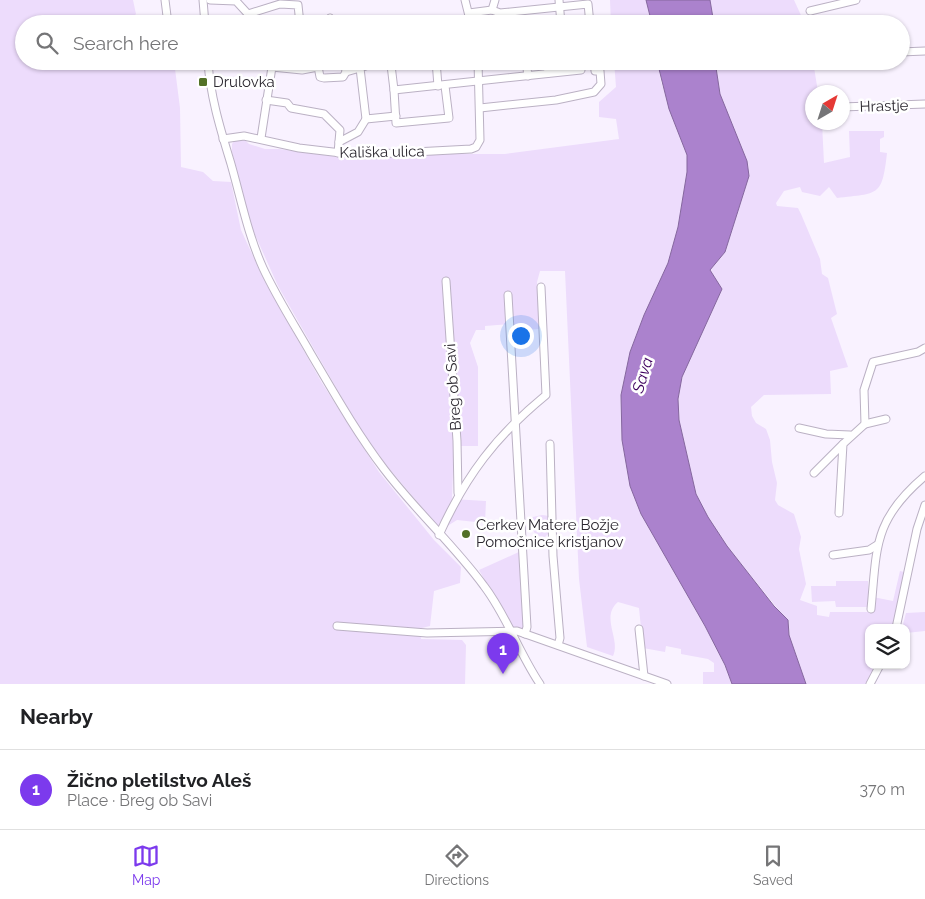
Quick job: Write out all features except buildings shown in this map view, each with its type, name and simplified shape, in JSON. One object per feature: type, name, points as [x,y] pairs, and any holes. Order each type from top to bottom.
[{"type":"street","points":[[165,0],[167,15]]},
{"type":"street","points":[[203,0],[204,15]]},
{"type":"street","points":[[210,0],[236,1],[248,14],[280,4],[298,5],[299,15]]},
{"type":"street","points":[[465,0],[469,13],[492,10],[500,13],[560,3],[588,4],[589,15]]},
{"type":"street","points":[[492,10],[495,0]]},
{"type":"street","points":[[810,11],[856,0]]},
{"type":"street","points":[[910,52],[925,51]]},
{"type":"street","points":[[210,70],[223,139],[248,230],[263,268],[370,452],[439,535],[485,586],[539,682],[529,684]]},
{"type":"street","points":[[261,138],[269,70]]},
{"type":"street","points":[[319,70],[320,77],[324,78],[343,77],[346,72],[351,70]]},
{"type":"street","points":[[339,142],[358,132],[366,119],[365,70]]},
{"type":"street","points":[[392,70],[396,116]]},
{"type":"street","name":"Kališka ulica","points":[[366,119],[396,116],[396,123],[449,118],[438,70]]},
{"type":"street","name":"Kališka ulica","points":[[223,139],[244,136],[261,138],[299,148],[358,155],[471,149],[476,147],[480,140],[478,70]]},
{"type":"street","points":[[527,70],[528,76]]},
{"type":"street","points":[[394,90],[581,70]]},
{"type":"street","points":[[480,108],[556,100],[594,92],[601,84],[600,71],[595,70]]},
{"type":"street","points":[[266,100],[286,103],[291,108],[324,114],[340,130],[338,153]]},
{"type":"street","name":"Hrastje","points":[[850,107],[925,104]]},
{"type":"street","name":"Breg ob Savi","points":[[446,280],[457,440],[458,493]]},
{"type":"street","name":"Breg ob Savi","points":[[439,535],[458,493],[488,450],[515,420],[546,395],[540,288]]},
{"type":"street","points":[[508,295],[527,627],[525,634]]},
{"type":"street","points":[[865,424],[864,390],[872,362],[922,354],[925,348]]},
{"type":"street","points":[[814,473],[850,435],[860,430],[865,424],[886,419]]},
{"type":"street","points":[[799,428],[826,434],[850,435]]},
{"type":"street","points":[[550,444],[553,556],[560,638],[558,645]]},
{"type":"street","points":[[839,513],[843,444]]},
{"type":"street","points":[[871,609],[877,545],[893,508],[925,476]]},
{"type":"street","points":[[897,624],[917,529],[925,505]]},
{"type":"street","points":[[833,555],[870,550],[877,545]]},
{"type":"street","points":[[338,626],[427,632],[510,632],[525,634],[667,684]]},
{"type":"street","points":[[639,629],[644,676]]},
{"type":"street","points":[[870,684],[878,669]]},
{"type":"shaded area","points":[[0,0],[133,0],[135,15],[15,15],[15,70],[175,70],[180,108],[181,167],[203,172],[213,181],[231,182],[241,230],[265,282],[322,383],[379,472],[434,540],[461,567],[460,583],[434,591],[430,626],[422,628],[421,639],[462,640],[466,645],[465,684],[0,684]]},
{"type":"shaded area","points":[[610,0],[646,0],[650,15],[611,15]]},
{"type":"shaded area","points":[[710,0],[794,0],[801,15],[712,15]]},
{"type":"shaded area","points":[[615,70],[659,70],[661,82],[687,155],[687,172],[678,227],[668,263],[644,315],[630,352],[621,395],[622,440],[627,467],[641,514],[705,626],[725,665],[732,684],[703,684],[703,672],[714,672],[714,663],[708,659],[681,654],[681,649],[666,646],[665,652],[643,648],[639,608],[618,602],[611,614],[615,642],[613,656],[587,647],[579,579],[565,271],[540,271],[537,282],[539,329],[511,331],[510,324],[485,326],[485,330],[476,330],[470,343],[478,367],[478,446],[454,446],[452,499],[486,501],[485,523],[457,520],[441,530],[387,466],[358,426],[278,286],[252,228],[232,152],[232,144],[235,140],[245,140],[249,144],[265,149],[279,149],[338,157],[367,158],[440,154],[505,154],[619,139],[616,119],[599,117],[599,102],[616,87]]},
{"type":"shaded area","points":[[716,70],[814,70],[817,85],[805,85],[805,130],[822,130],[824,163],[850,157],[849,131],[884,131],[884,137],[880,139],[880,152],[887,153],[883,178],[876,190],[862,195],[837,198],[829,187],[820,196],[802,192],[800,187],[784,191],[776,203],[777,206],[798,208],[801,214],[820,259],[822,274],[828,278],[837,314],[831,318],[848,367],[830,371],[831,394],[764,395],[751,407],[752,416],[756,423],[766,429],[770,440],[772,462],[777,483],[775,500],[778,505],[794,514],[801,537],[799,549],[806,584],[800,600],[817,606],[817,615],[829,617],[830,612],[872,612],[873,597],[893,601],[900,571],[904,572],[894,624],[865,624],[865,669],[875,669],[867,684],[806,684],[789,635],[789,623],[727,546],[696,494],[679,420],[680,386],[685,369],[722,289],[710,270],[725,252],[749,176],[720,94]]},
{"type":"shaded area","points":[[550,516],[551,531],[544,538],[536,535],[528,522],[533,517]]},
{"type":"shaded area","points":[[521,551],[526,624],[523,630],[517,630],[511,626],[479,570]]},
{"type":"shaded area","points":[[836,581],[868,581],[869,607],[836,607],[835,601],[812,602],[811,586],[836,586]]},
{"type":"shaded area","points":[[925,612],[925,631],[910,633],[910,624],[903,624],[906,613]]},
{"type":"water","points":[[646,0],[710,0],[712,15],[650,15]]},
{"type":"water","name":"Sava","points":[[659,70],[716,70],[720,94],[747,161],[749,176],[725,252],[710,270],[722,289],[682,377],[678,399],[679,420],[696,494],[727,546],[774,606],[788,620],[789,635],[806,684],[732,684],[725,665],[705,626],[641,514],[630,486],[622,440],[621,395],[630,352],[644,315],[668,263],[678,227],[687,172],[687,155],[669,109]]},
{"type":"place","name":"Drulovka","points":[[203,82]]},
{"type":"place","name":"Cerkev Matere Božje Pomočnice kristjanov","points":[[466,534]]},
{"type":"place","name":"Žično pletilstvo Aleš","points":[[503,674]]}]
